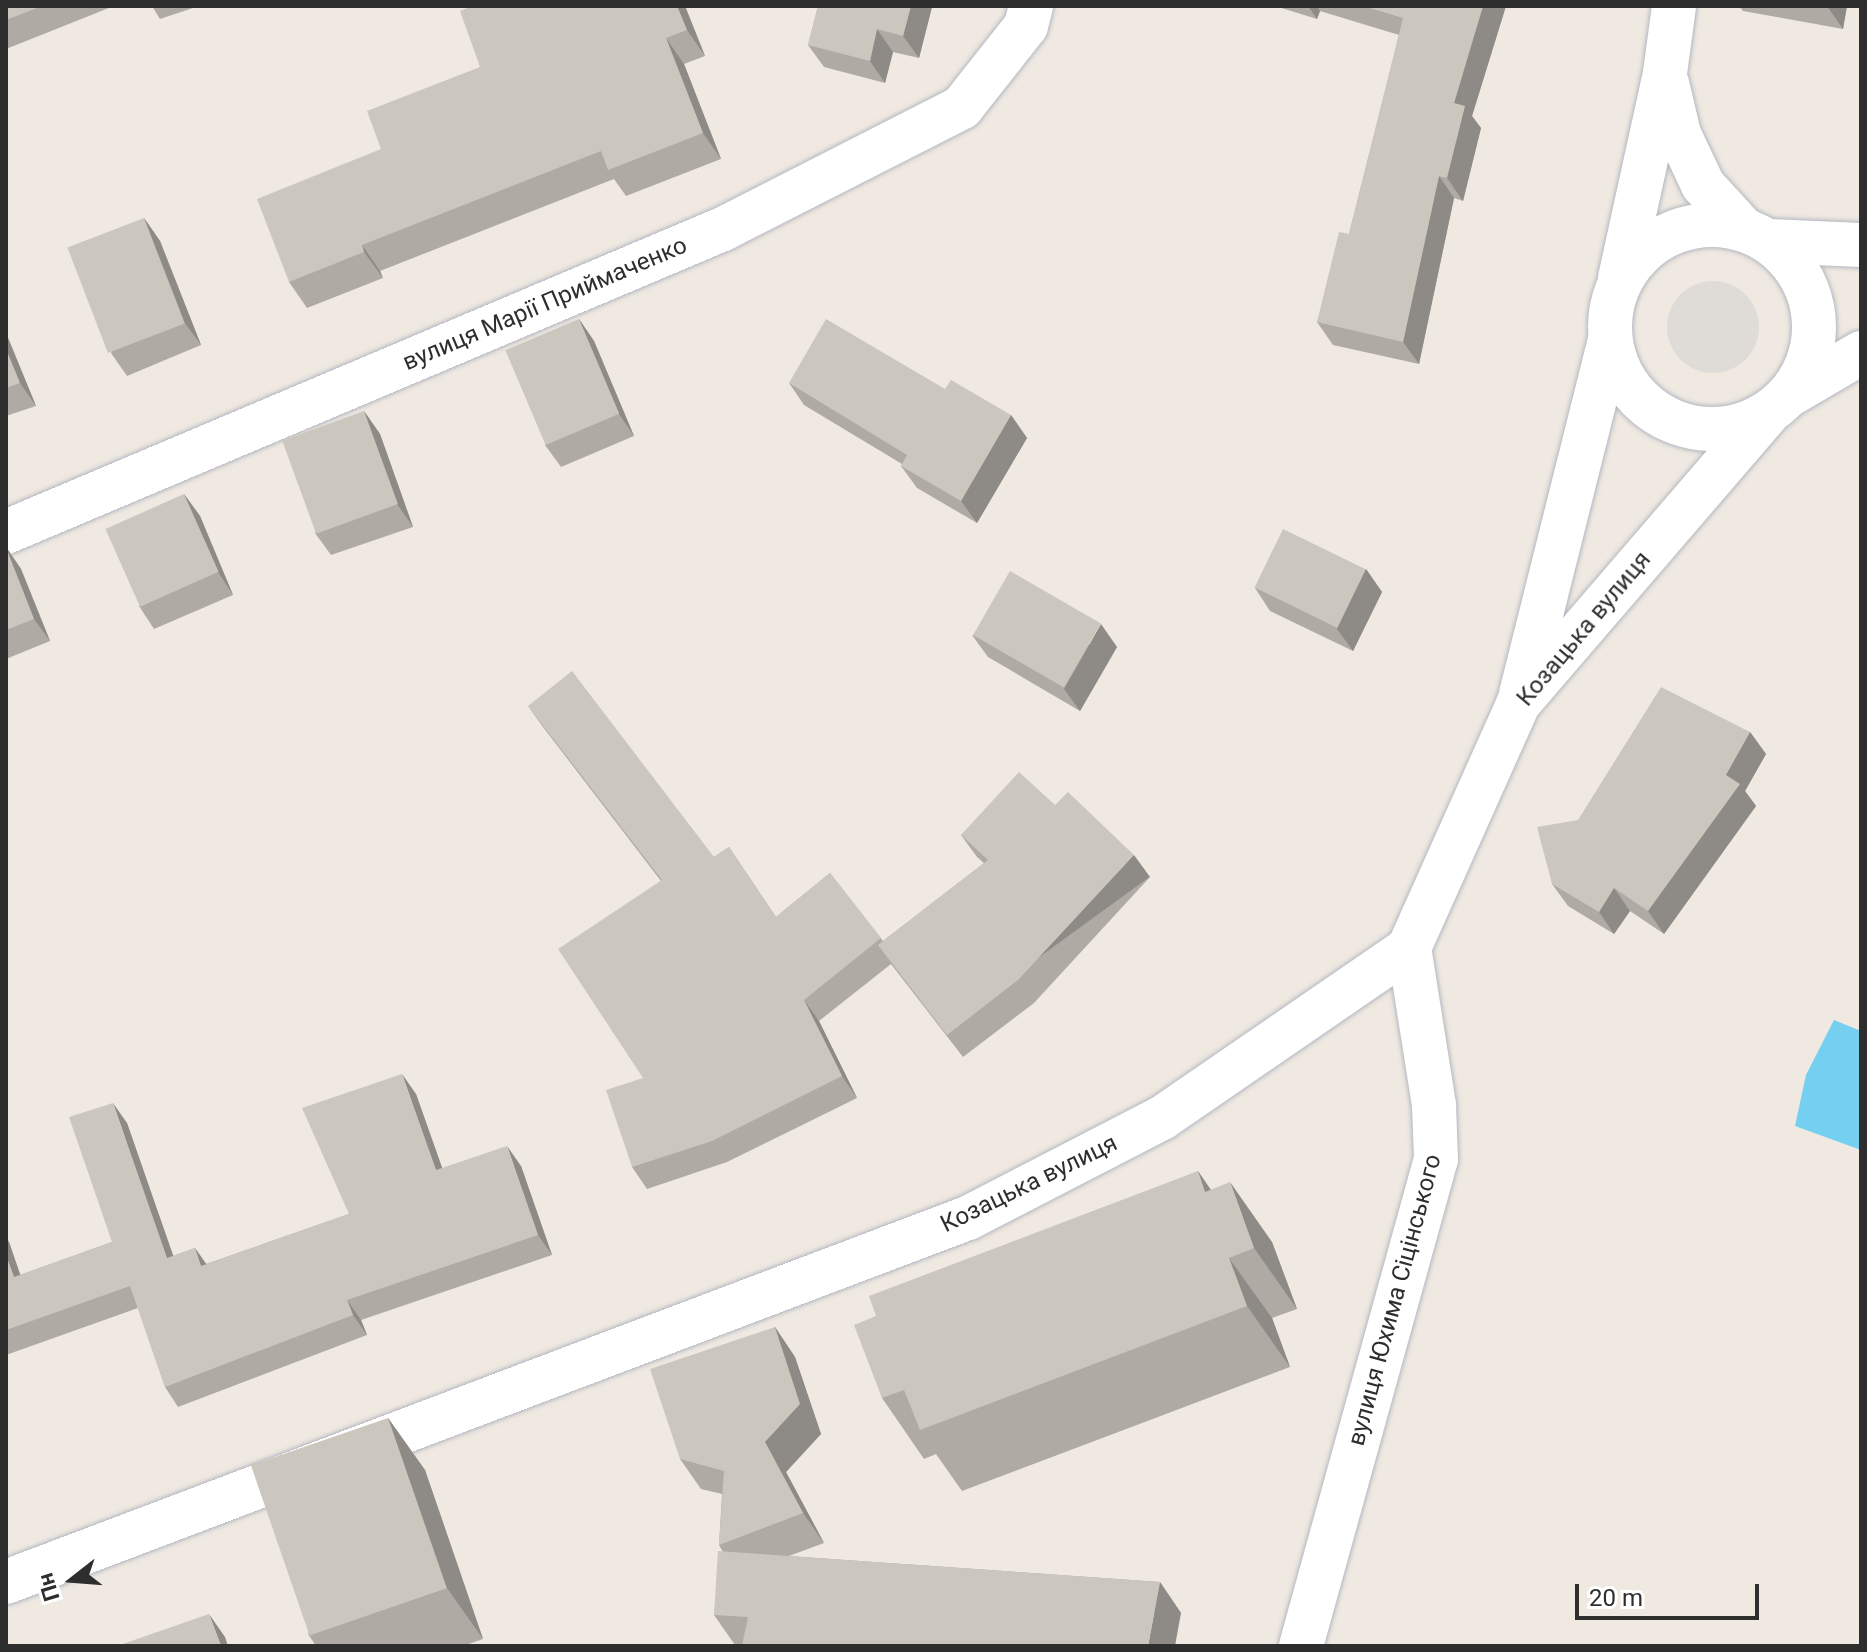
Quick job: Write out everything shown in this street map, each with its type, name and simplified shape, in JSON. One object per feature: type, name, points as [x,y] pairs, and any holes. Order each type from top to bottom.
[{"type":"street","name":"вулиця Марії Приймаченко","points":[[6,532],[723,229],[962,107],[1026,26],[1031,6]]},
{"type":"street","points":[[1518,704],[1610,340],[1619,283],[1665,73],[1674,6]]},
{"type":"street","points":[[1610,340],[1634,393],[1656,413],[1682,425],[1712,430],[1778,405],[1806,371],[1814,343],[1815,313],[1791,260],[1756,235],[1703,185],[1679,134],[1665,73]]},
{"type":"street","points":[[1619,283],[1636,258],[1671,233],[1714,223],[1756,235],[1861,245]]},
{"type":"street","name":"Козацька вулиця","points":[[6,1582],[968,1218],[1162,1118],[1409,948],[1518,704],[1778,405],[1861,353]]},
{"type":"street","name":"вулиця Юхима Сіцінського","points":[[1301,1646],[1436,1159],[1434,1105],[1409,948]]},
{"type":"shaded area","points":[[1713,281],[1731,284],[1746,294],[1756,309],[1759,327],[1756,345],[1746,360],[1731,370],[1713,373],[1695,370],[1680,360],[1670,345],[1667,327],[1670,309],[1680,294],[1695,284]]},
{"type":"water","points":[[1834,1020],[1861,1031],[1861,1150],[1795,1126],[1806,1075]]},
{"type":"building","points":[[6,6],[42,6],[6,20]]},
{"type":"building","points":[[472,6],[677,6],[687,30],[666,38],[703,133],[608,170],[601,151],[362,245],[364,252],[289,282],[257,199],[381,149],[367,111],[480,67],[460,11]]},
{"type":"building","points":[[818,6],[911,6],[903,36],[877,29],[870,61],[808,45]]},
{"type":"building","points":[[1363,6],[1483,6],[1454,103],[1465,106],[1447,178],[1439,176],[1403,342],[1317,322],[1339,232],[1349,234],[1403,18]]},
{"type":"building","points":[[144,218],[184,323],[108,353],[67,247]]},
{"type":"building","points":[[579,319],[619,414],[546,445],[505,350]]},
{"type":"building","points":[[826,319],[945,389],[951,380],[1011,415],[961,501],[901,466],[907,455],[789,383]]},
{"type":"building","points":[[6,349],[20,383],[6,388]]},
{"type":"building","points":[[364,411],[398,504],[316,534],[282,441]]},
{"type":"building","points":[[184,494],[219,572],[140,607],[105,529]]},
{"type":"building","points":[[1283,529],[1366,569],[1337,628],[1255,587]]},
{"type":"building","points":[[6,548],[34,619],[6,630]]},
{"type":"building","points":[[1010,571],[1101,624],[1064,688],[973,635]]},
{"type":"building","points":[[572,671],[714,857],[729,847],[776,917],[830,873],[881,938],[804,1000],[842,1076],[712,1141],[632,1167],[606,1090],[643,1078],[558,949],[662,880],[528,706]]},
{"type":"building","points":[[1661,687],[1750,732],[1726,775],[1740,784],[1648,911],[1614,888],[1599,912],[1552,884],[1537,827],[1578,820]]},
{"type":"building","points":[[1019,772],[1055,805],[1068,792],[1134,855],[1018,980],[947,1035],[878,945],[988,860],[961,835]]},
{"type":"building","points":[[402,1074],[436,1170],[507,1146],[538,1235],[347,1300],[353,1315],[165,1387],[130,1286],[6,1330],[6,1255],[14,1277],[112,1242],[69,1117],[113,1103],[167,1258],[195,1248],[201,1266],[349,1214],[302,1108]]},
{"type":"building","points":[[1198,1171],[1205,1192],[1230,1182],[1254,1248],[1229,1258],[1247,1306],[920,1430],[904,1390],[882,1398],[854,1325],[876,1316],[869,1296]]},
{"type":"building","points":[[775,1327],[800,1404],[765,1442],[803,1513],[719,1545],[724,1471],[680,1459],[650,1369]]},
{"type":"building","points":[[388,1418],[447,1588],[310,1635],[251,1465]]},
{"type":"building","points":[[718,1551],[1160,1582],[1148,1646],[742,1646],[748,1617],[714,1615]]},
{"type":"building","points":[[209,1614],[221,1646],[117,1646]]}]
